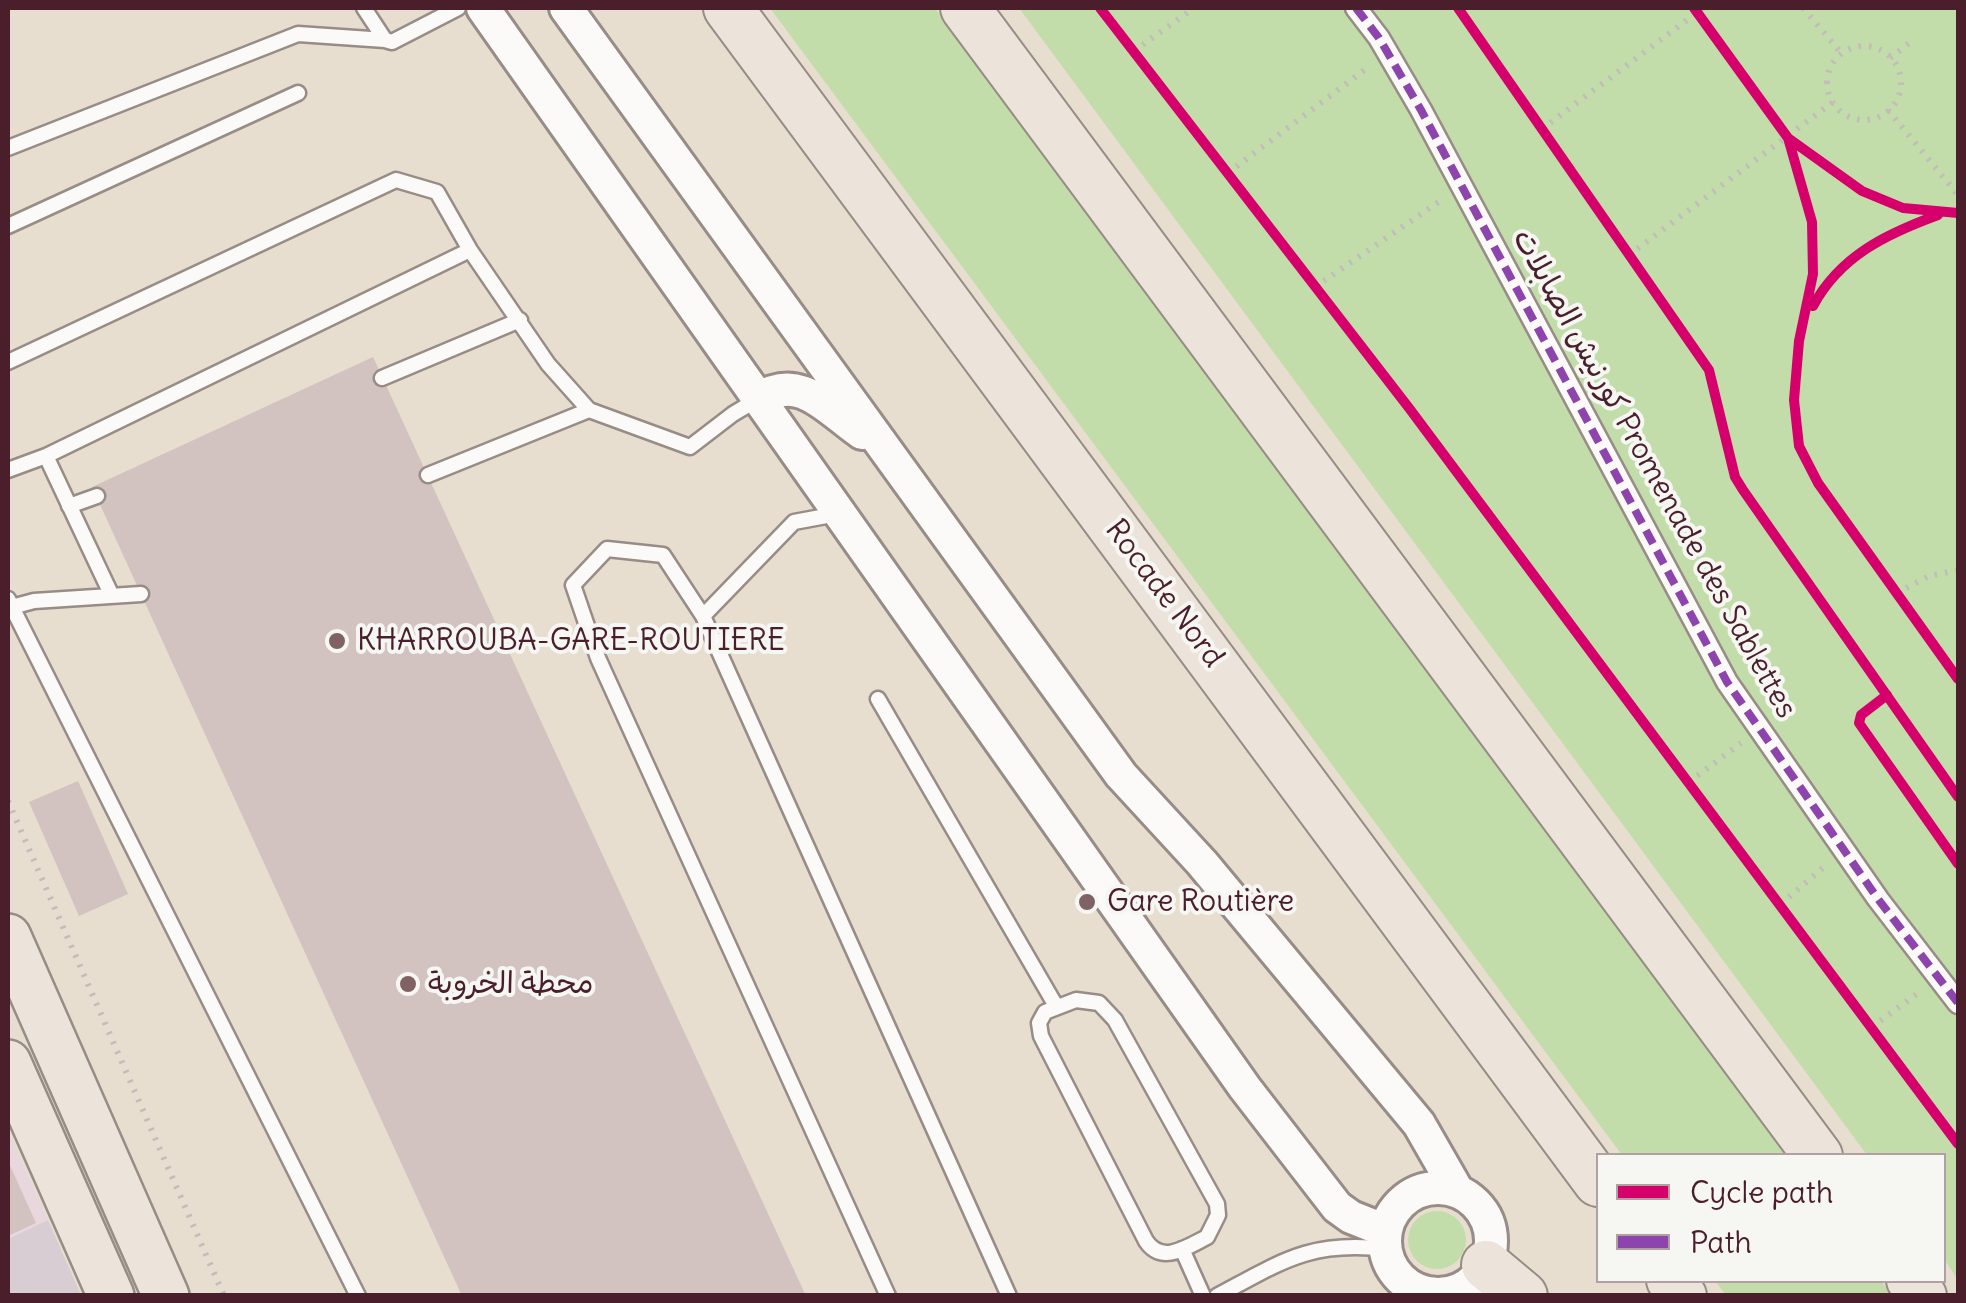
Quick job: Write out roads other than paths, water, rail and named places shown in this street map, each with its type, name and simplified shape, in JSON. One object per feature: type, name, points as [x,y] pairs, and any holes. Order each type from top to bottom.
[{"type":"highway","name":"Rocade Nord","points":[[728,8],[1596,1179]]},
{"type":"highway","points":[[965,8],[1816,1153]]},
{"type":"highway","points":[[8,937],[166,1296]]},
{"type":"highway","points":[[8,1063],[111,1296]]},
{"type":"highway","points":[[1489,1277],[1523,1296]]},
{"type":"street","points":[[483,8],[1245,1088],[1325,1194],[1386,1240],[1400,1278],[1416,1292],[1452,1293],[1489,1277],[1488,1222],[1470,1199],[1458,1192],[1427,1189],[1412,1195],[1400,1204],[1386,1240]]},
{"type":"street","points":[[539,8],[592,42]]},
{"type":"street","points":[[566,8],[1121,775],[1213,876],[1419,1124],[1458,1192]]},
{"type":"street","name":"كورنيش الصابلات Promenade des Sablettes","points":[[1356,8],[1388,53],[1727,682],[1844,850],[1958,1003]]},
{"type":"street","points":[[759,398],[774,388],[795,387],[888,452]]},
{"type":"lane","points":[[364,8],[384,40]]},
{"type":"lane","points":[[8,148],[298,34],[392,42],[458,8]]},
{"type":"lane","points":[[8,226],[298,93]]},
{"type":"lane","points":[[8,362],[396,180],[437,192],[470,250],[548,364],[589,410],[690,447],[759,398]]},
{"type":"lane","points":[[8,470],[46,456],[470,250]]},
{"type":"lane","points":[[382,378],[520,320]]},
{"type":"lane","points":[[428,475],[589,410]]},
{"type":"lane","points":[[46,456],[112,596]]},
{"type":"lane","points":[[69,506],[97,496]]},
{"type":"lane","points":[[703,616],[794,522],[841,514]]},
{"type":"lane","points":[[888,1296],[598,658],[574,585],[607,549],[663,555],[703,616],[1010,1296]]},
{"type":"lane","points":[[141,594],[9,605],[358,1296]]},
{"type":"lane","points":[[878,700],[1056,1006]]},
{"type":"lane","points":[[1088,1000],[1108,1011],[1217,1204],[1218,1215],[1206,1237],[1163,1254],[1146,1241],[1041,1036],[1042,1017],[1056,1006],[1088,1000]]},
{"type":"lane","points":[[1217,1296],[1296,1254],[1386,1240]]},
{"type":"lane","points":[[1182,1248],[1203,1296]]},
{"type":"place","name":"KHARROUBA-GARE-ROUTIERE","points":[[337,641]]},
{"type":"place","name":"Gare Routière","points":[[1087,902]]},
{"type":"place","name":"محطة الخروبة","points":[[408,984]]}]
